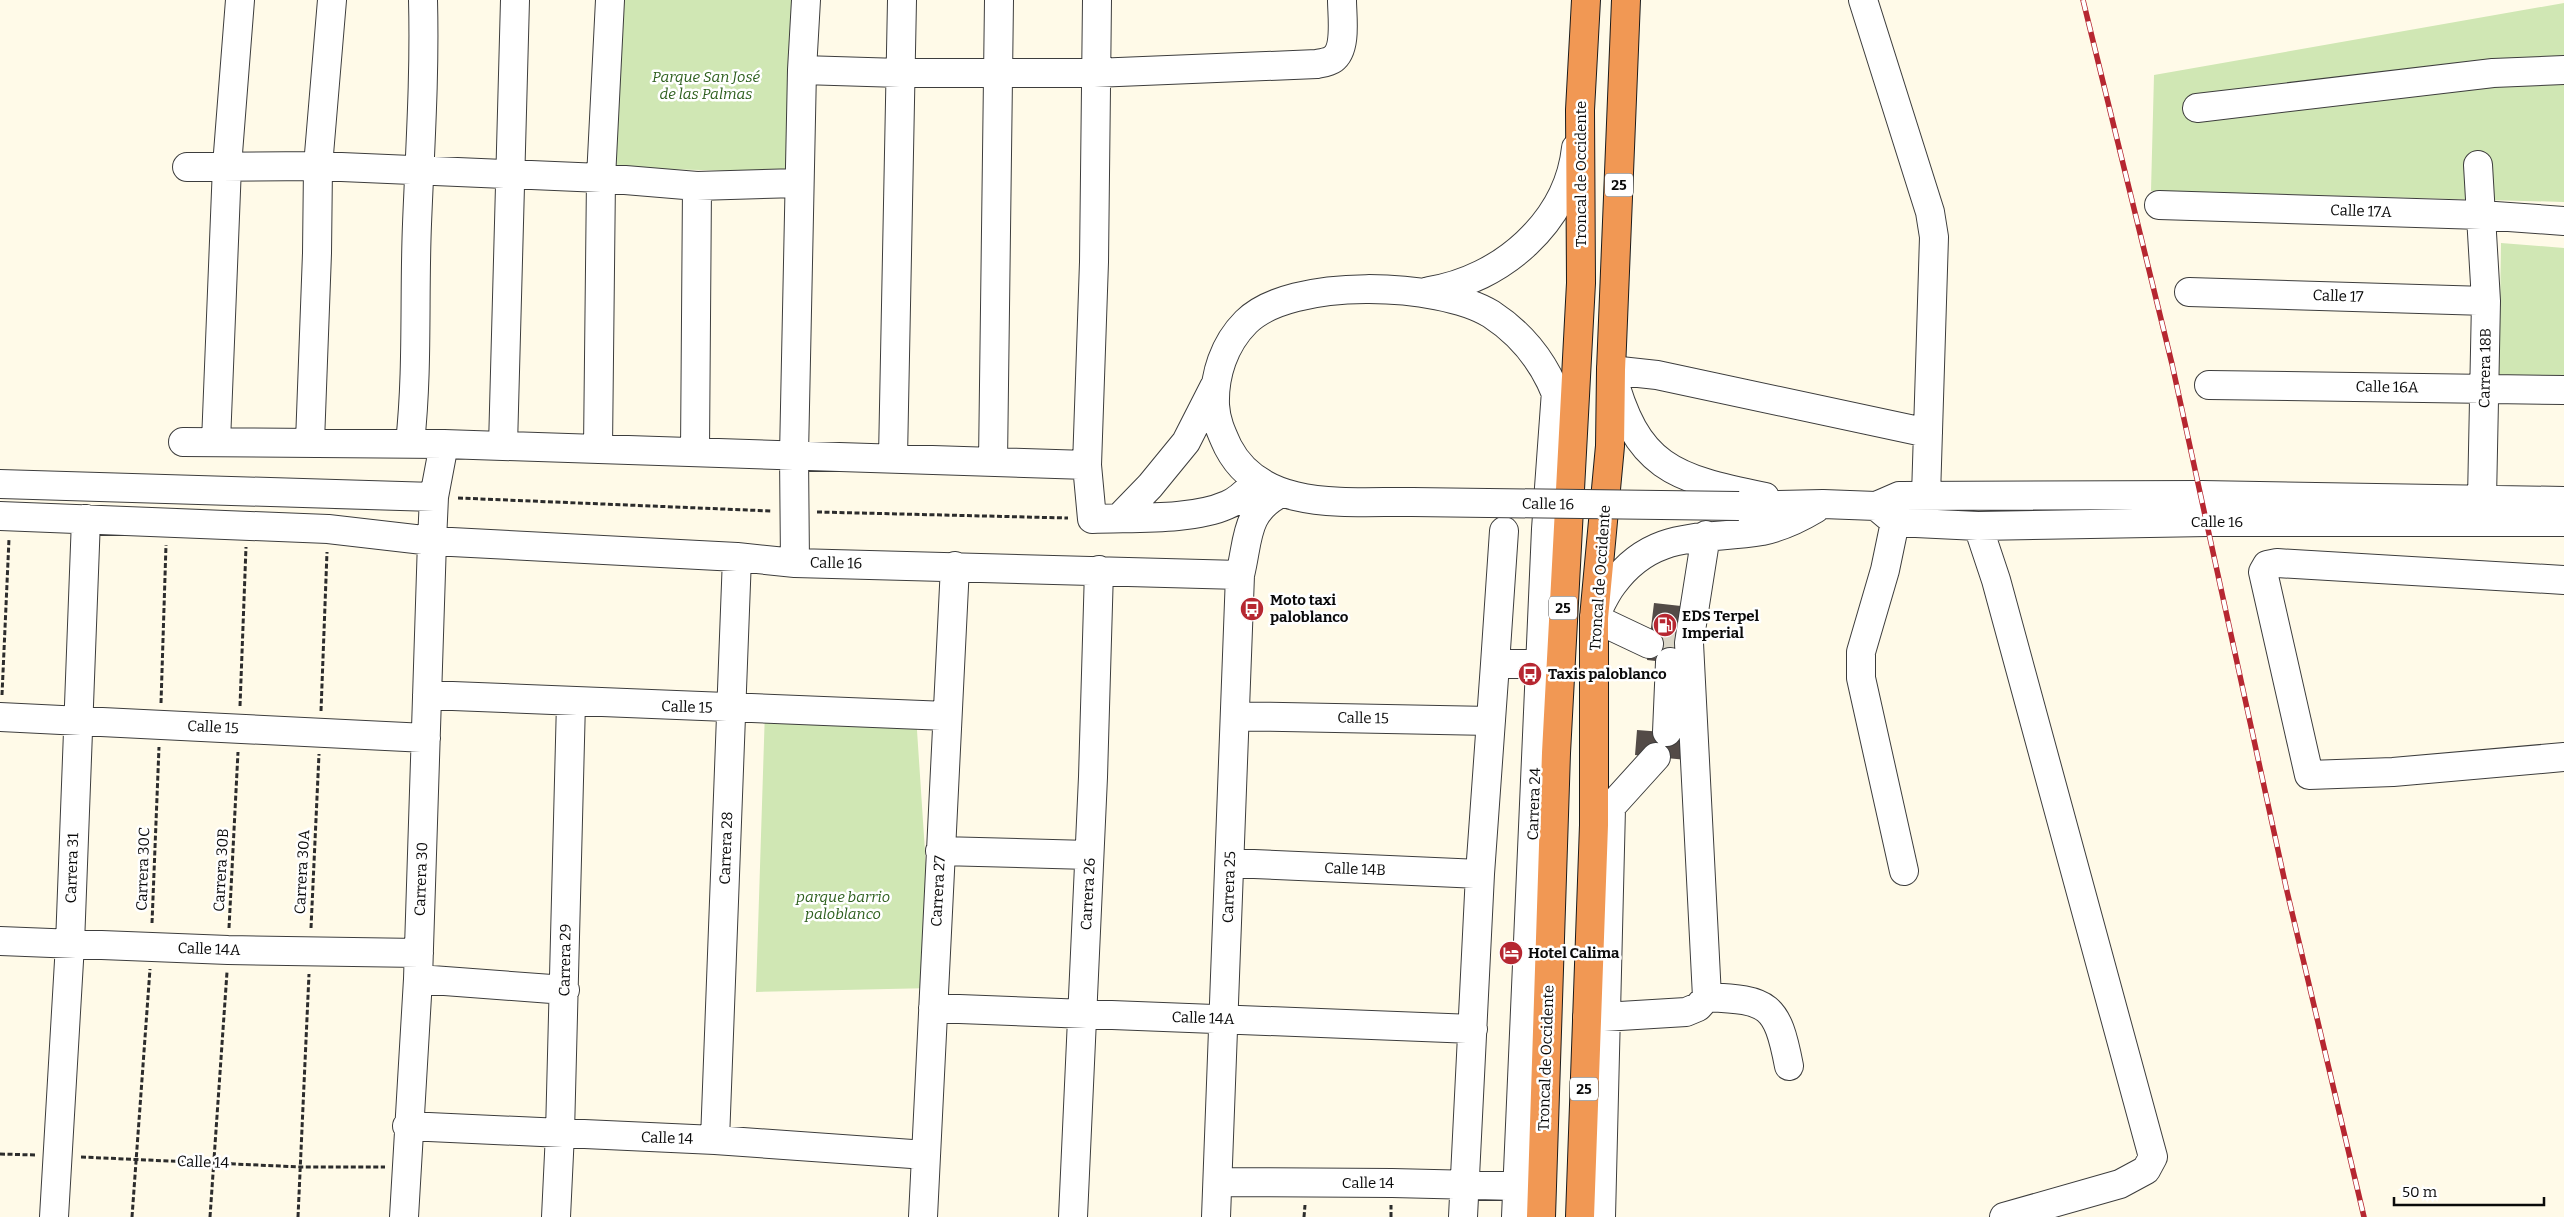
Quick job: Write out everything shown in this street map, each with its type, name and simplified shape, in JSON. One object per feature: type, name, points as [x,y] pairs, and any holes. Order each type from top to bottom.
[{"type":"highway","name":"Troncal de Occidente","points":[[1541,1217],[1556,753],[1581,284],[1580,110],[1586,0]]},
{"type":"highway","name":"Troncal de Occidente","points":[[1580,1217],[1596,1018],[1603,816],[1594,618],[1610,446],[1611,370],[1626,0]]},
{"type":"street","points":[[216,442],[227,166],[240,0]]},
{"type":"street","points":[[310,442],[317,253],[318,166],[332,0]]},
{"type":"street","points":[[410,443],[415,393],[423,0]]},
{"type":"street","points":[[503,446],[515,0]]},
{"type":"street","points":[[598,448],[601,178],[610,0]]},
{"type":"street","points":[[795,562],[794,455],[799,183],[806,0]]},
{"type":"street","points":[[893,458],[902,0]]},
{"type":"street","points":[[993,462],[999,0]]},
{"type":"street","points":[[1097,0],[1094,73],[1094,262],[1087,465],[1092,519],[1185,514],[1227,506],[1241,498],[1269,487],[1234,458],[1216,422],[1214,386]]},
{"type":"street","points":[[802,70],[900,73],[1094,73],[1317,64],[1332,60],[1338,54],[1342,40],[1342,0]]},
{"type":"street","points":[[1863,0],[1930,212],[1932,228],[1926,496]]},
{"type":"street","points":[[2197,108],[2493,73],[2564,70]]},
{"type":"street","points":[[1416,292],[1453,286],[1496,268],[1519,251],[1539,231],[1555,207],[1568,182],[1575,155],[1580,110]]},
{"type":"street","name":"Carrera 18B","points":[[2478,165],[2486,301],[2480,510]]},
{"type":"street","points":[[187,167],[318,166],[421,169],[509,175],[601,178],[697,186],[799,183]]},
{"type":"street","points":[[695,451],[697,186]]},
{"type":"street","name":"Calle 17A","points":[[2159,204],[2482,215],[2564,220]]},
{"type":"street","points":[[1119,518],[1150,486],[1186,442],[1214,386],[1223,354],[1246,322],[1277,303],[1311,294],[1352,288],[1441,295],[1466,302],[1490,313],[1511,328],[1529,347],[1544,368],[1556,391],[1564,417],[1571,464]]},
{"type":"street","name":"Calle 17","points":[[2189,292],[2486,301]]},
{"type":"street","points":[[1813,504],[1699,482],[1664,464],[1644,447],[1633,431],[1620,405],[1611,370],[1658,375],[1928,432]]},
{"type":"street","name":"Calle 16A","points":[[2209,385],[2564,390]]},
{"type":"street","name":"Carrera 24","points":[[1516,1217],[1546,529],[1556,391]]},
{"type":"street","points":[[183,442],[410,443],[1087,465]]},
{"type":"street","name":"Carrera 30","points":[[404,1217],[407,1126],[418,979],[434,497],[444,444]]},
{"type":"street","points":[[0,484],[434,497]]},
{"type":"street","name":"Calle 16","points":[[1269,487],[1316,500],[1739,506],[1813,504],[1978,526],[2480,510],[2564,501]]},
{"type":"street","name":"Carrera 25","points":[[1216,1217],[1242,566],[1249,530],[1255,514],[1265,501],[1269,487]]},
{"type":"street","name":"Calle 16","points":[[1885,514],[1899,496],[2202,495],[2480,510],[2564,522]]},
{"type":"street","points":[[1242,566],[1273,519],[1291,507],[1316,500]]},
{"type":"street","points":[[1649,644],[1594,618],[1612,585],[1628,567],[1645,554],[1669,543],[1706,535],[1764,530],[1800,518],[1813,504]]},
{"type":"street","points":[[1885,514],[1885,570],[1861,652],[1861,678],[1904,871]]},
{"type":"street","name":"Calle 16","points":[[5,516],[246,524],[328,529],[432,541],[737,557],[795,562],[1099,570],[1242,566]]},
{"type":"street","name":"Carrera 31","points":[[54,1217],[70,944],[86,519]]},
{"type":"street","points":[[1978,526],[1996,580],[2153,1157],[2146,1170],[2120,1184],[2004,1217]]},
{"type":"street","points":[[1463,1217],[1480,874],[1504,531]]},
{"type":"street","points":[[1668,732],[1678,650],[1706,535]]},
{"type":"street","name":"Carrera 28","points":[[714,1140],[737,557]]},
{"type":"street","points":[[2564,580],[2277,564],[2267,566],[2263,572],[2309,775],[2393,772],[2564,757]]},
{"type":"street","name":"Carrera 27","points":[[923,1217],[955,566]]},
{"type":"street","name":"Carrera 26","points":[[1073,1217],[1090,855],[1099,570]]},
{"type":"street","points":[[1601,1217],[1596,1018],[1686,1012],[1698,1007],[1707,997],[1678,650]]},
{"type":"street","points":[[1495,664],[1540,664]]},
{"type":"street","name":"Calle 15","points":[[427,695],[732,709],[947,716]]},
{"type":"street","name":"Carrera 29","points":[[556,1217],[560,1133],[571,702]]},
{"type":"street","name":"Calle 15","points":[[1235,716],[1491,721]]},
{"type":"street","name":"Calle 15","points":[[1,717],[426,738]]},
{"type":"street","points":[[1603,816],[1656,757]]},
{"type":"street","points":[[940,851],[1090,855]]},
{"type":"street","name":"Calle 14B","points":[[1230,863],[1480,874]]},
{"type":"street","name":"Calle 14A","points":[[0,941],[228,950],[419,953]]},
{"type":"street","points":[[418,979],[564,990]]},
{"type":"street","points":[[1707,997],[1742,999],[1762,1004],[1773,1016],[1783,1035],[1789,1066]]},
{"type":"street","name":"Calle 14A","points":[[933,1008],[1473,1029]]},
{"type":"street","name":"Calle 14","points":[[407,1126],[714,1140],[926,1155]]},
{"type":"street","name":"Calle 14","points":[[1218,1182],[1518,1186]]},
{"type":"path","points":[[434,497],[795,512],[1092,519]]},
{"type":"path","points":[[1,717],[5,516]]},
{"type":"path","name":"Carrera 30C","points":[[132,1217],[151,947],[167,522]]},
{"type":"path","name":"Carrera 30B","points":[[210,1217],[228,950],[239,728],[246,524]]},
{"type":"path","name":"Carrera 30A","points":[[298,1217],[328,529]]},
{"type":"path","name":"Calle 14","points":[[0,1154],[214,1163],[406,1168]]},
{"type":"green space","name":"Parque San José de las Palmas","points":[[621,0],[794,0],[789,172],[616,168]]},
{"type":"green space","points":[[2564,3],[2564,202],[2151,191],[2154,75]]},
{"type":"green space","points":[[2501,243],[2564,248],[2564,377],[2499,377]]},
{"type":"green space","name":"parque barrio paloblanco","points":[[765,710],[916,715],[934,988],[756,992]]},
{"type":"building","name":"EDS Terpel Imperial","points":[[1654,603],[1681,606],[1674,663],[1647,660]]},
{"type":"building","points":[[1637,730],[1689,734],[1687,760],[1635,755]]},
{"type":"tunnel","points":[[1649,644],[1676,643]]},
{"type":"railway","points":[[2083,0],[2172,364],[2286,887],[2364,1217]]},
{"type":"place","name":"Moto taxi paloblanco","points":[[1252,609]]},
{"type":"place","name":"EDS Terpel Imperial","points":[[1665,625]]},
{"type":"place","name":"Taxis paloblanco","points":[[1530,674]]},
{"type":"place","name":"Hotel Calima","points":[[1511,953]]}]
